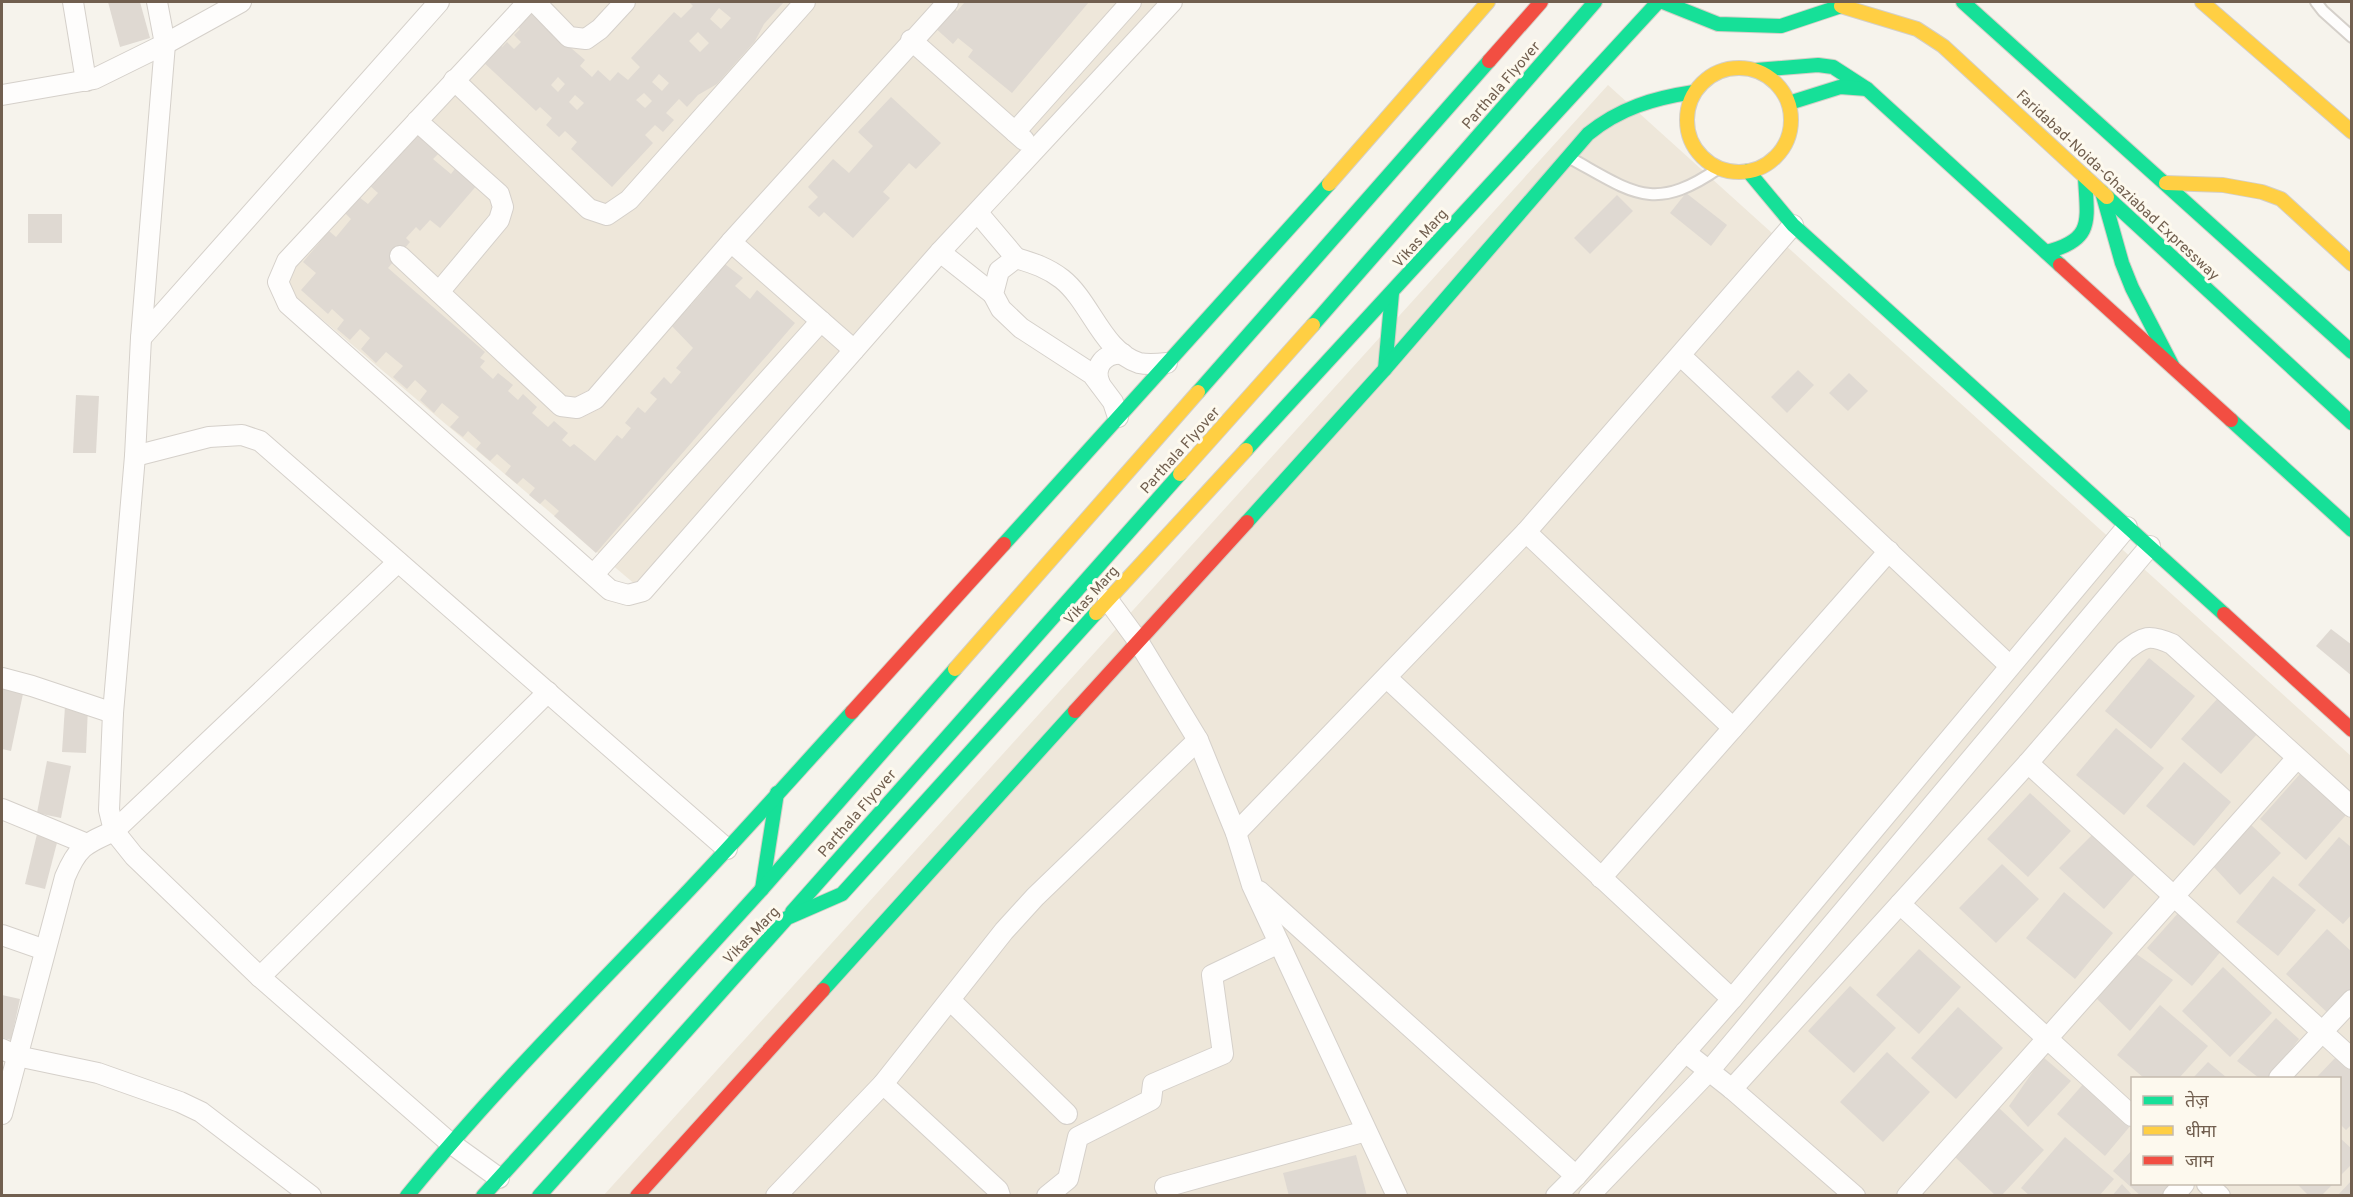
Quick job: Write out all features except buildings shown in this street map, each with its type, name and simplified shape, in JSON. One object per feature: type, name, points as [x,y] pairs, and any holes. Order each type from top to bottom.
[{"type":"main road","points":[[407,1196],[449,1142],[727,849],[1303,214],[1488,2]]},
{"type":"main road","name":"Parthala Flyover","points":[[762,889],[1541,2]]},
{"type":"main road","name":"Parthala Flyover","points":[[787,918],[1350,283],[1595,2]]},
{"type":"main road","points":[[1661,2],[1718,24],[1781,26],[1844,4]]},
{"type":"main road","name":"Vikas Marg","points":[[539,1196],[787,918],[842,894],[1108,600],[1392,293],[1431,259],[1661,2]]},
{"type":"main road","name":"Faridabad-Noida-Ghaziabad Expressway","points":[[1963,2],[2352,352]]},
{"type":"main road","points":[[2202,2],[2352,132]]},
{"type":"main road","name":"Faridabad-Noida-Ghaziabad Expressway","points":[[1844,4],[1917,29],[1943,46],[2352,423]]},
{"type":"main road","points":[[1756,70],[1778,85],[1789,103],[1791,125],[1787,141],[1777,156],[1764,166],[1748,171],[1731,172],[1719,168],[1701,156],[1691,141],[1686,125],[1688,108],[1694,92],[1706,79],[1721,70],[1738,67],[1756,70],[1818,65],[1833,67],[1868,89],[2352,530]]},
{"type":"main road","points":[[1789,103],[1839,87],[1868,89]]},
{"type":"main road","points":[[637,1196],[1385,369],[1454,280],[1588,134],[1605,119],[1620,111],[1659,97],[1694,92]]},
{"type":"main road","points":[[1748,171],[1792,225],[2352,730]]},
{"type":"main road","points":[[2046,252],[2067,248],[2087,229],[2085,177]]},
{"type":"main road","points":[[2166,183],[2223,185],[2262,192],[2281,199],[2352,264]]},
{"type":"main road","points":[[2102,192],[2126,272],[2173,368]]},
{"type":"main road","points":[[1385,369],[1392,293]]},
{"type":"main road","points":[[762,889],[777,793]]},
{"type":"main road","name":"Vikas Marg","points":[[483,1196],[762,889]]},
{"type":"street","points":[[73,2],[86,81]]},
{"type":"street","points":[[158,2],[165,44],[141,338],[135,456],[113,713],[109,810],[114,831],[134,856],[260,977],[449,1142],[499,1178]]},
{"type":"street","points":[[2,94],[94,80],[241,2]]},
{"type":"street","points":[[141,338],[439,2]]},
{"type":"street","points":[[528,2],[287,261],[278,282],[288,304],[610,590],[628,595],[643,591],[940,252],[1172,2]]},
{"type":"street","points":[[534,2],[569,36],[586,39],[600,29],[625,2]]},
{"type":"street","points":[[454,80],[589,209],[607,215],[629,200],[805,2]]},
{"type":"street","points":[[400,256],[561,406],[577,408],[595,399],[731,242],[911,40],[948,2]]},
{"type":"street","points":[[1015,132],[1131,2]]},
{"type":"street","points":[[911,40],[1036,150]]},
{"type":"street","points":[[417,121],[499,194],[503,207],[499,220],[439,292]]},
{"type":"street","points":[[940,252],[993,294],[1001,309],[1021,328],[1092,374],[1105,390],[1122,394],[1135,383],[1140,373],[1130,358],[1115,348],[1064,280],[1040,265],[1016,258],[978,213]]},
{"type":"street","points":[[1236,833],[1526,532],[1681,356],[1792,225]]},
{"type":"street","points":[[731,242],[854,350]]},
{"type":"street","points":[[993,294],[999,271],[1016,258]]},
{"type":"street","points":[[594,574],[821,321]]},
{"type":"street","points":[[1118,417],[1096,376],[1099,365],[1109,355],[1167,363]]},
{"type":"street","points":[[1681,356],[2010,666]]},
{"type":"street","points":[[135,456],[209,437],[242,435],[260,441],[727,849]]},
{"type":"street","points":[[1556,1196],[1732,999],[2127,527]]},
{"type":"street","points":[[1526,532],[1733,728]]},
{"type":"street","points":[[1589,1196],[1709,1071],[2150,546]]},
{"type":"street","points":[[1601,878],[1889,551]]},
{"type":"street","points":[[2,1114],[9,1052],[45,950],[65,877],[74,856],[87,844],[114,831],[398,562]]},
{"type":"street","points":[[1108,600],[1138,641],[1198,740],[1236,833],[1252,885],[1397,1196]]},
{"type":"street","points":[[1732,1089],[2028,763],[2125,651],[2141,638],[2156,637],[2172,644],[2352,807]]},
{"type":"street","points":[[2,678],[41,688],[113,713]]},
{"type":"street","points":[[1387,678],[1732,999]]},
{"type":"street","points":[[260,977],[548,693]]},
{"type":"street","points":[[776,1196],[883,1084],[1004,932],[1035,897],[1198,740]]},
{"type":"street","points":[[1907,1196],[2298,758]]},
{"type":"street","points":[[2028,763],[2352,1059]]},
{"type":"street","points":[[2,809],[87,844]]},
{"type":"street","points":[[1252,885],[1575,1176]]},
{"type":"street","points":[[1900,904],[2131,1114]]},
{"type":"street","points":[[2,935],[45,950]]},
{"type":"street","points":[[1047,1196],[1068,1179],[1078,1137],[1151,1100],[1153,1084],[1223,1054],[1212,975],[1279,943]]},
{"type":"street","points":[[950,1000],[1067,1114]]},
{"type":"street","points":[[2280,1077],[2352,1000]]},
{"type":"street","points":[[9,1052],[98,1073],[180,1102],[201,1112],[311,1196]]},
{"type":"street","points":[[1685,1052],[1732,1089],[1855,1196]]},
{"type":"street","points":[[883,1084],[998,1190],[1000,1196]]},
{"type":"street","points":[[1165,1187],[1366,1131]]},
{"type":"street","points":[[2208,1185],[2220,1196]]},
{"type":"lane","points":[[2316,2],[2352,37]]},
{"type":"lane","points":[[1568,157],[1638,193],[1659,195],[1686,189],[1719,168]]},
{"type":"shaded area","points":[[526,2],[1173,2],[643,591],[278,282]]},
{"type":"shaded area","points":[[1608,85],[2351,756],[2351,1195],[603,1196]]},
{"type":"traffic: fast","points":[[1313,325],[1595,2]]},
{"type":"traffic: fast","points":[[1246,450],[1658,2]]},
{"type":"traffic: fast","points":[[1663,2],[1718,24],[1781,26],[1847,2]]},
{"type":"traffic: fast","points":[[1963,2],[2352,352]]},
{"type":"traffic: fast","points":[[1198,392],[1489,61]]},
{"type":"traffic: fast","points":[[1756,70],[1818,65],[1833,67],[1867,89],[2060,265]]},
{"type":"traffic: fast","points":[[1789,103],[1840,87],[1867,89]]},
{"type":"traffic: fast","points":[[1247,522],[1385,369],[1588,134],[1625,111],[1665,97],[1694,92]]},
{"type":"traffic: fast","points":[[1748,171],[1793,225],[2224,614]]},
{"type":"traffic: fast","points":[[2046,252],[2073,241],[2085,226],[2087,205],[2085,177]]},
{"type":"traffic: fast","points":[[1004,544],[1329,184]]},
{"type":"traffic: fast","points":[[2102,192],[2122,263],[2132,288],[2173,367]]},
{"type":"traffic: fast","points":[[2107,197],[2352,423]]},
{"type":"traffic: fast","points":[[1385,369],[1392,293]]},
{"type":"traffic: fast","points":[[2231,420],[2352,530]]},
{"type":"traffic: fast","points":[[792,912],[1180,474]]},
{"type":"traffic: fast","points":[[539,1196],[787,918],[842,894],[1096,613]]},
{"type":"traffic: fast","points":[[483,1196],[762,889],[955,669]]},
{"type":"traffic: fast","points":[[823,990],[1075,711]]},
{"type":"traffic: fast","points":[[407,1196],[510,1078],[711,867],[852,712]]},
{"type":"traffic: fast","points":[[762,889],[777,793]]},
{"type":"traffic: slow","points":[[1329,184],[1488,2]]},
{"type":"traffic: slow","points":[[2202,2],[2352,132]]},
{"type":"traffic: slow","points":[[1841,6],[1917,29],[1943,46],[2107,197]]},
{"type":"traffic: slow","points":[[1739,68],[1759,72],[1776,83],[1787,100],[1791,120],[1787,140],[1776,157],[1759,168],[1739,172],[1719,168],[1702,157],[1691,140],[1687,120],[1691,100],[1702,83],[1719,72],[1739,68]]},
{"type":"traffic: slow","points":[[2166,183],[2223,185],[2262,192],[2281,199],[2352,264]]},
{"type":"traffic: slow","points":[[1180,474],[1313,325]]},
{"type":"traffic: slow","points":[[955,669],[1198,392]]},
{"type":"traffic: slow","points":[[1096,613],[1246,450]]},
{"type":"traffic: jam","points":[[1489,61],[1541,2]]},
{"type":"traffic: jam","points":[[2060,265],[2231,420]]},
{"type":"traffic: jam","points":[[1075,711],[1247,522]]},
{"type":"traffic: jam","points":[[852,712],[1004,544]]},
{"type":"traffic: jam","points":[[2224,614],[2352,730]]},
{"type":"traffic: jam","points":[[637,1196],[823,990]]}]
